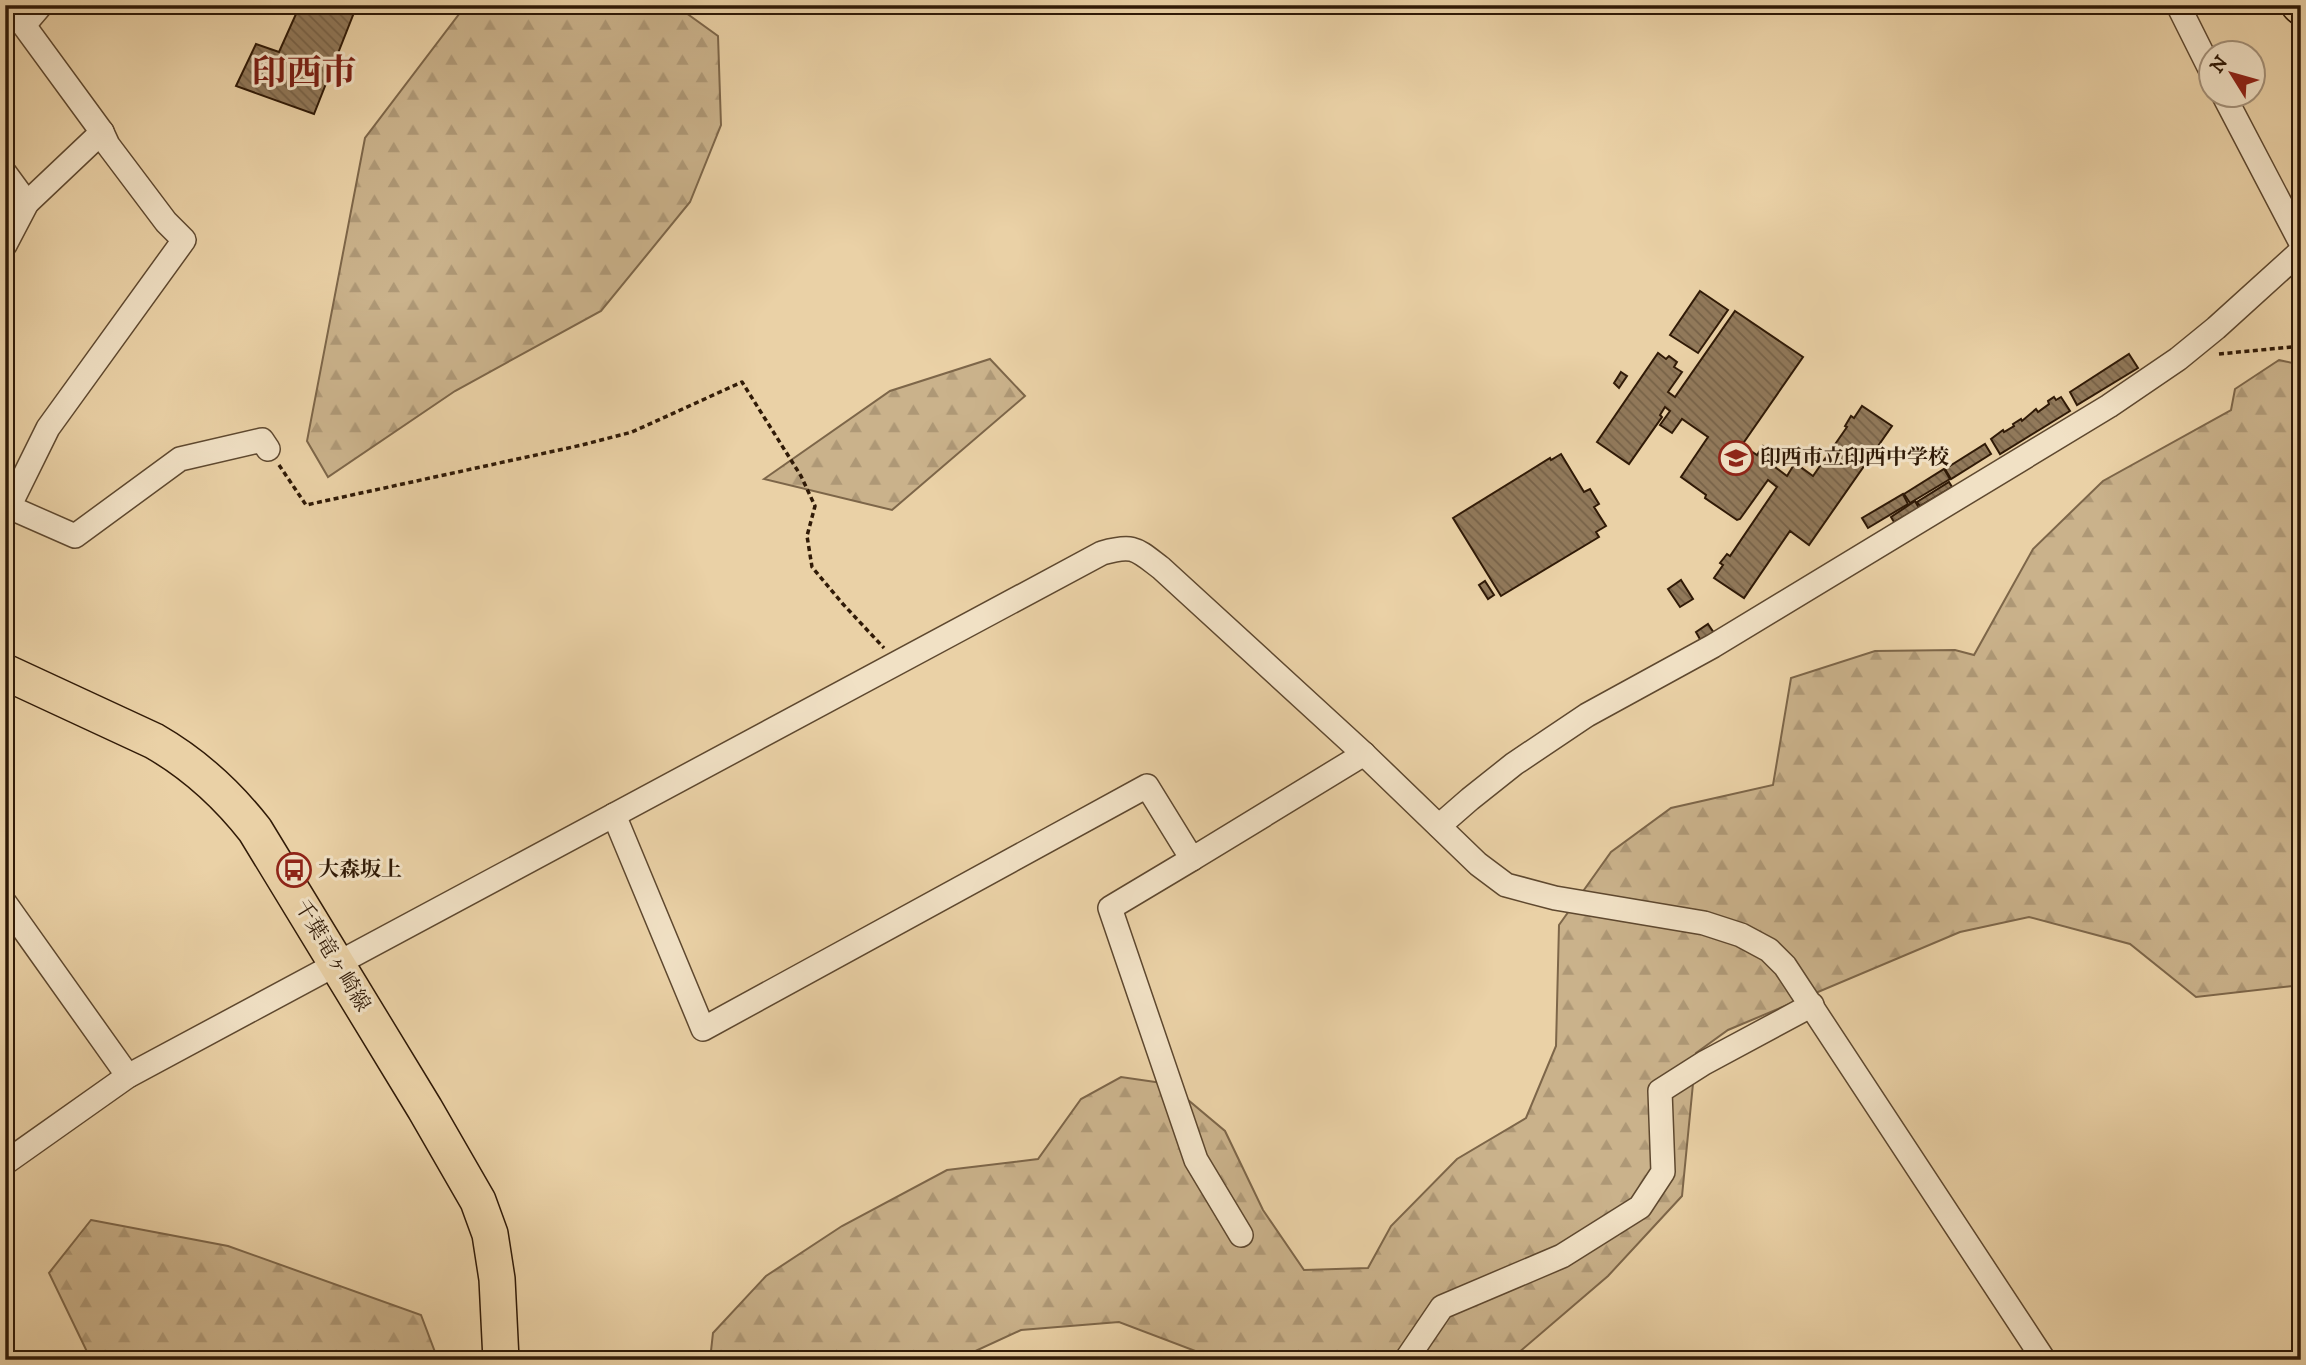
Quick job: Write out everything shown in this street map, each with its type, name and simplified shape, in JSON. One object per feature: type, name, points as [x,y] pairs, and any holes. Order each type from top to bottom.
[{"type":"main road","name":"千葉竜ヶ崎線","points":[[5,672],[174,752],[220,789],[254,830],[425,1109],[486,1217],[497,1279],[501,1360]]},
{"type":"street","points":[[9,5],[102,132],[108,145],[166,222],[184,240],[48,428],[7,511],[75,536],[180,459],[262,440],[268,449]]},
{"type":"street","points":[[24,25],[41,5]]},
{"type":"street","points":[[2178,5],[2198,46]]},
{"type":"street","points":[[2229,108],[2301,243]]},
{"type":"street","points":[[5,245],[27,203],[102,132]]},
{"type":"street","points":[[5,173],[27,203]]},
{"type":"street","points":[[1439,827],[1514,764],[1577,722],[1713,646],[2109,406],[2178,359],[2301,251]]},
{"type":"street","points":[[5,1163],[128,1076],[1102,553],[1124,547],[1138,550],[1161,568],[1364,754],[1478,864],[1506,885],[1555,898],[1704,923],[1741,935],[1769,950],[1786,966],[2044,1360]]},
{"type":"street","points":[[1241,1235],[1196,1160],[1110,908],[1364,754]]},
{"type":"street","points":[[614,815],[703,1029],[1147,786],[1192,859]]},
{"type":"street","points":[[5,903],[128,1076]]},
{"type":"street","points":[[1406,1360],[1442,1307],[1562,1256],[1640,1207],[1663,1171],[1660,1091],[1704,1063],[1812,1005]]},
{"type":"path","points":[[2219,354],[2301,346]]},
{"type":"path","points":[[268,449],[306,505],[632,432],[742,382],[801,476],[815,506],[807,536],[812,567],[899,663]]},
{"type":"path","points":[[5,1348],[13,1360]]},
{"type":"green space","points":[[466,5],[675,5],[718,36],[721,125],[690,202],[601,311],[455,391],[328,477],[307,441],[365,138]]},
{"type":"green space","points":[[990,359],[1025,396],[892,510],[764,479],[890,391]]},
{"type":"green space","points":[[2279,360],[2301,365],[2301,985],[2196,997],[2130,944],[2029,917],[1960,932],[1728,1030],[1696,1053],[1682,1196],[1608,1276],[1510,1360],[1219,1360],[1119,1322],[1021,1330],[956,1360],[710,1360],[713,1333],[766,1276],[842,1226],[947,1170],[1038,1159],[1081,1099],[1121,1077],[1169,1084],[1225,1131],[1263,1210],[1304,1270],[1368,1268],[1391,1226],[1457,1159],[1526,1118],[1556,1046],[1559,925],[1611,852],[1671,808],[1773,785],[1791,678],[1875,651],[1955,650],[1974,655],[2033,549],[2103,481],[2231,410],[2235,389]]},
{"type":"green space","points":[[91,1220],[228,1246],[421,1315],[438,1360],[91,1360],[49,1273]]},
{"type":"building","points":[[300,5],[357,5],[314,114],[236,86],[256,44],[279,52]]},
{"type":"building","points":[[1700,291],[1728,310],[1698,353],[1670,335]]},
{"type":"building","points":[[1735,311],[1803,357],[1742,445],[1757,455],[1763,446],[1781,458],[1775,467],[1787,476],[1795,463],[1813,476],[1847,427],[1845,426],[1851,416],[1854,418],[1862,406],[1892,426],[1809,545],[1790,531],[1744,598],[1714,578],[1723,565],[1720,563],[1727,554],[1730,556],[1777,487],[1768,480],[1737,520],[1705,498],[1706,495],[1681,477],[1708,437],[1682,419],[1672,433],[1660,425],[1670,411],[1665,407],[1660,415],[1662,417],[1629,464],[1597,442],[1658,353],[1677,362],[1674,367],[1682,372],[1668,392],[1675,397]]},
{"type":"building","points":[[2129,354],[2138,368],[2077,405],[2070,392]]},
{"type":"building","points":[[1621,372],[1627,376],[1619,388],[1614,383]]},
{"type":"building","points":[[2054,397],[2056,400],[2061,397],[2070,411],[2000,454],[1991,439],[2021,419],[2022,421],[2036,409],[2038,412]]},
{"type":"building","points":[[1985,444],[1991,454],[1951,479],[1945,469]]},
{"type":"building","points":[[1561,454],[1584,492],[1590,489],[1599,504],[1594,507],[1606,526],[1596,532],[1599,537],[1501,596],[1453,518],[1550,458],[1551,460]]},
{"type":"building","points":[[1944,469],[1950,479],[1910,503],[1904,494]]},
{"type":"building","points":[[1949,482],[1952,487],[1920,506],[1917,502]]},
{"type":"building","points":[[1903,494],[1908,504],[1868,528],[1862,518]]},
{"type":"building","points":[[1915,501],[1919,508],[1894,522],[1891,517]]},
{"type":"building","points":[[1681,580],[1693,599],[1680,607],[1668,589]]},
{"type":"building","points":[[1485,581],[1494,595],[1488,599],[1479,585]]},
{"type":"building","points":[[1708,624],[1714,633],[1701,641],[1696,632]]},
{"type":"place","name":"印西市立印西中学校","points":[[1736,458]]},
{"type":"place","name":"大森坂上","points":[[294,870]]},
{"type":"district","name":"印西市","points":[[304,74]]}]
